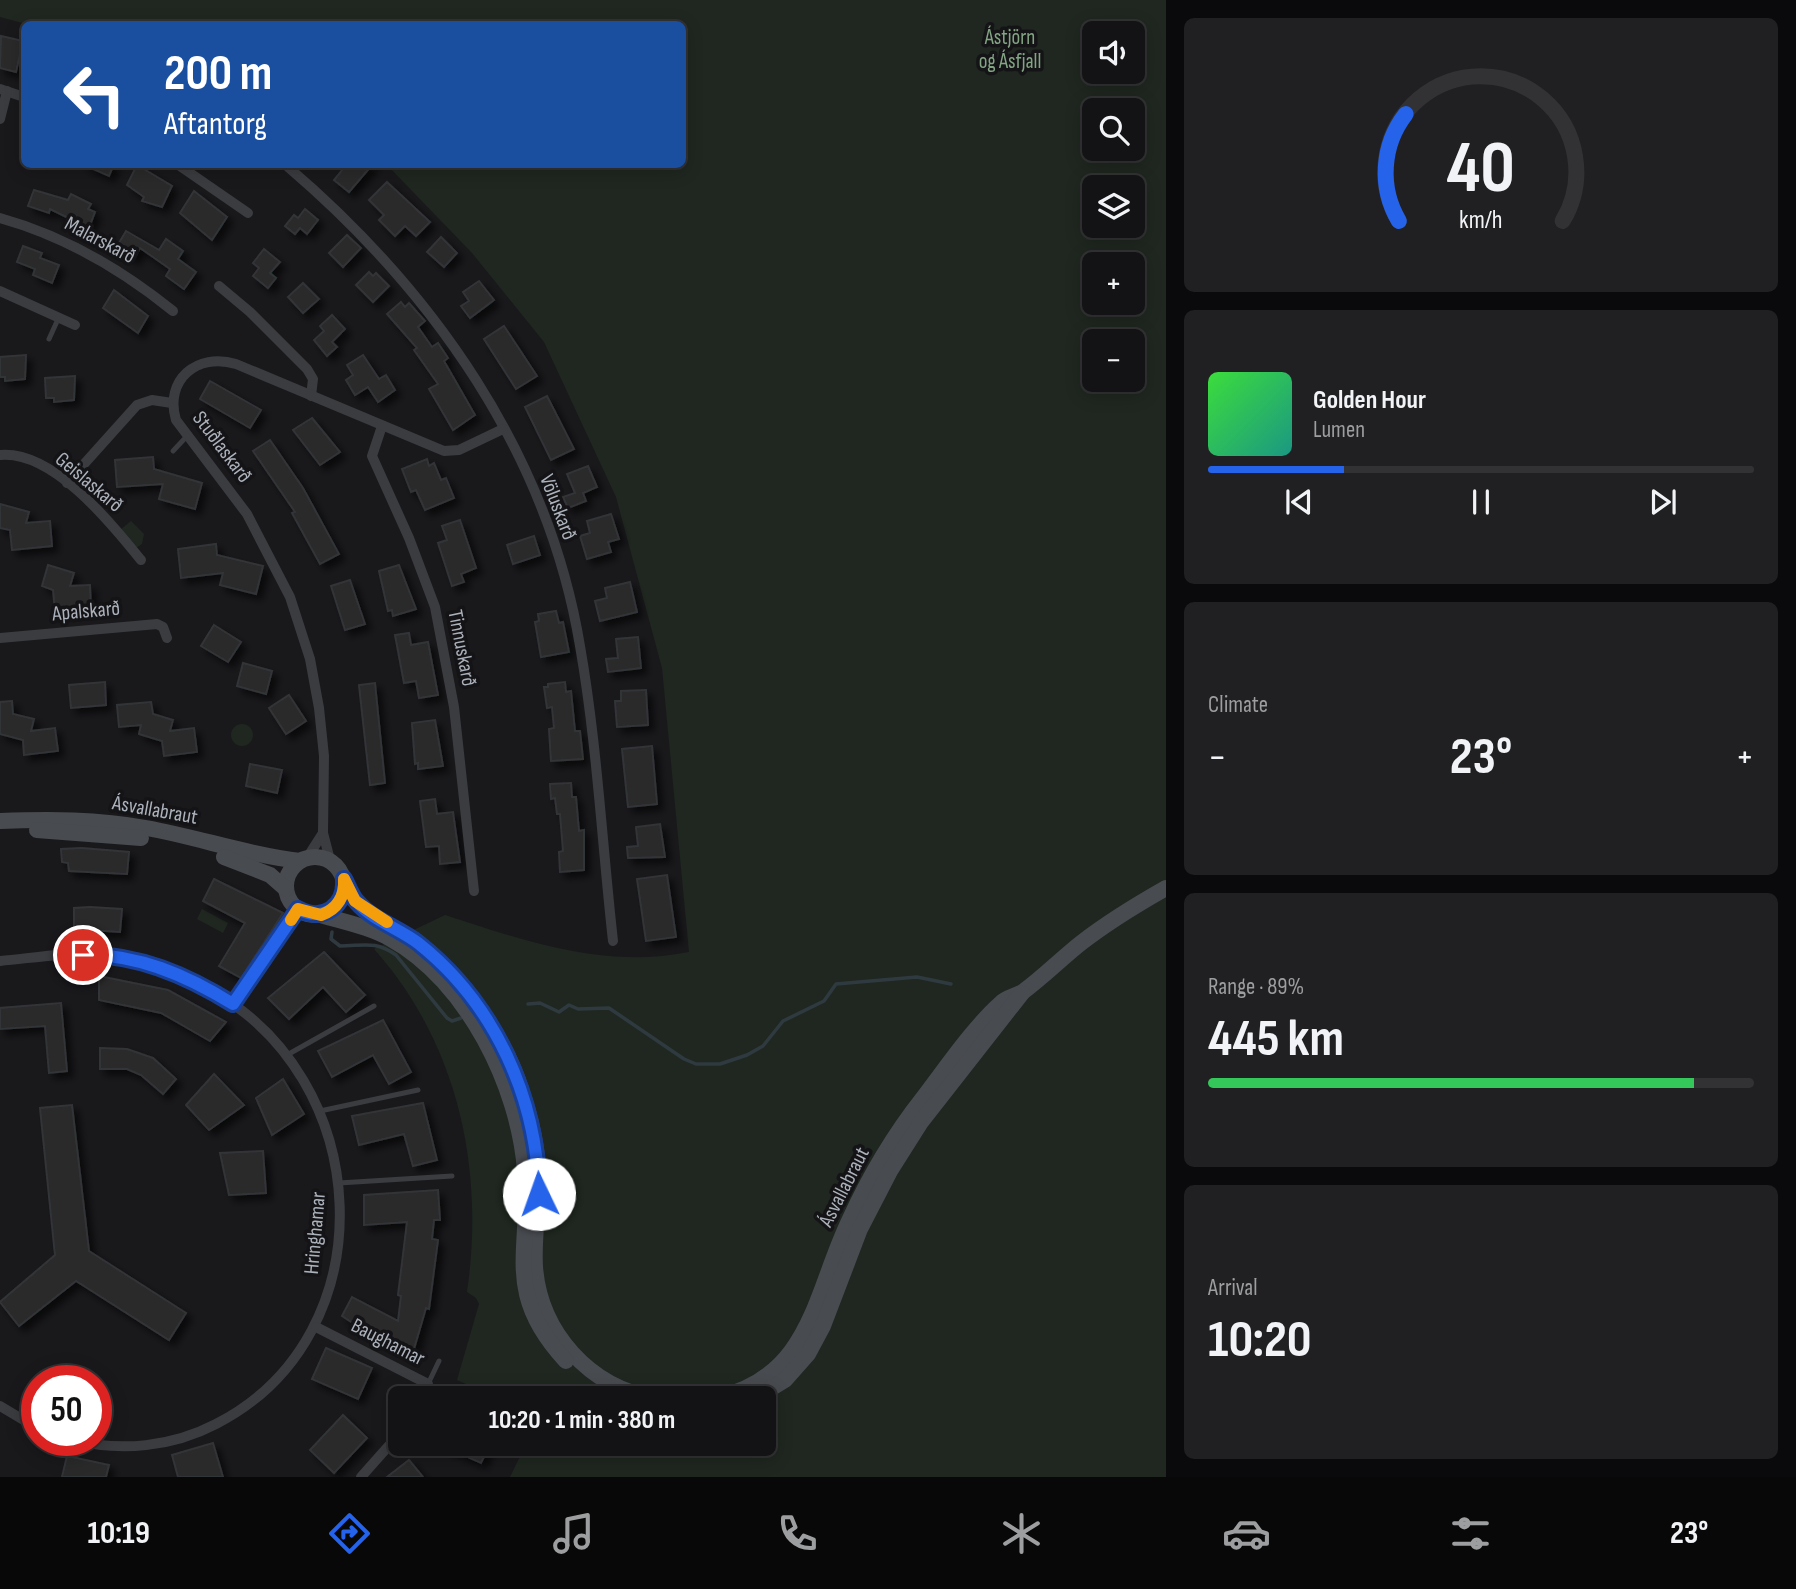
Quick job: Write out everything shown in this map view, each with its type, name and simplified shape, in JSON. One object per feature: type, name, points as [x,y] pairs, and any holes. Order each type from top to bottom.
[{"type":"main road","name":"Ásvallabraut","points":[[0,821],[67,820],[120,824],[186,836],[246,853],[303,860]]},
{"type":"main road","name":"Ásvallabraut","points":[[0,831],[97,833],[178,845],[248,865],[270,875],[286,890]]},
{"type":"main road","points":[[595,1386],[553,1347],[542,1332],[529,1300],[521,1266],[526,1188],[522,1149],[505,1083],[476,1025],[443,982],[418,958],[391,939],[298,909],[286,890],[289,873],[303,860],[330,860],[355,901],[419,944],[443,967],[496,1036],[520,1085],[536,1144],[539,1194],[536,1266],[547,1314],[564,1343],[588,1369],[615,1386]]},
{"type":"main road","points":[[321,915],[336,906],[342,898],[344,879]]},
{"type":"main road","name":"Ásvallabraut","points":[[775,1386],[785,1380],[808,1354],[823,1326],[860,1229],[890,1171],[921,1122],[1022,993],[1093,934],[1166,888]]},
{"type":"main road","name":"Ásvallabraut","points":[[748,1386],[759,1382],[796,1348],[809,1324],[849,1220],[885,1151],[928,1091],[987,1018],[1002,1001],[1022,993]]},
{"type":"street","points":[[0,119],[3,90],[21,96]]},
{"type":"street","points":[[183,168],[248,213]]},
{"type":"street","name":"Völuskarð","points":[[289,168],[338,211],[410,286],[462,357],[503,429],[530,484],[550,536],[580,643],[613,941]]},
{"type":"street","name":"Malarskarð","points":[[0,218],[49,234],[94,256],[129,277],[173,311]]},
{"type":"street","points":[[219,286],[250,312],[307,369],[313,379],[311,396]]},
{"type":"street","points":[[0,291],[75,325]]},
{"type":"street","name":"Stuðlaskarð","points":[[330,860],[323,833],[325,784],[321,720],[310,659],[278,570],[247,513],[176,421],[172,403],[182,376],[203,362],[219,360],[427,446],[452,452],[503,429]]},
{"type":"street","points":[[67,483],[137,405],[152,400],[172,403]]},
{"type":"street","name":"Tinnuskarð","points":[[382,426],[373,448],[373,462],[418,559],[435,607],[445,653],[474,891]]},
{"type":"street","name":"Geislaskarð","points":[[0,456],[25,456],[67,483],[99,510],[141,560]]},
{"type":"street","name":"Apalskarð","points":[[0,638],[157,624],[163,627],[167,638]]},
{"type":"street","points":[[303,860],[323,833]]},
{"type":"street","points":[[233,1004],[298,909]]},
{"type":"street","name":"Hringhamar","points":[[0,961],[67,955],[119,957],[174,972],[233,1004],[257,1021],[287,1055],[320,1111],[334,1152],[339,1183],[337,1245],[330,1288],[316,1327],[285,1372],[248,1407],[198,1433],[151,1446],[112,1447]]},
{"type":"street","name":"Baughamar","points":[[316,1327],[428,1384]]},
{"type":"street","points":[[0,1406],[21,1418]]},
{"type":"street","points":[[361,1477],[388,1447]]},
{"type":"lane","points":[[49,338],[59,317]]},
{"type":"lane","points":[[173,451],[188,436]]},
{"type":"lane","points":[[287,1055],[374,1006]]},
{"type":"lane","points":[[320,1111],[418,1090]]},
{"type":"lane","points":[[339,1183],[452,1176]]},
{"type":"lane","points":[[428,1384],[439,1361]]},
{"type":"green space","name":"Ástjörn og Ásfjall","points":[[0,0],[1166,0],[1166,1477],[510,1477],[520,1456],[776,1456],[776,1386],[470,1386],[457,1380],[479,1304],[476,1298],[467,1292],[472,1246],[468,1154],[459,1110],[445,1066],[426,1025],[403,986],[374,949],[445,915],[535,943],[596,955],[657,956],[689,952],[662,668],[616,497],[544,342],[472,253],[390,168],[686,168],[686,21],[21,21],[0,17]]},
{"type":"green space","points":[[131,521],[144,534],[142,544],[136,548],[120,530]]},
{"type":"green space","points":[[242,724],[250,727],[253,735],[250,743],[242,746],[234,743],[231,735],[234,727]]},
{"type":"green space","points":[[202,909],[228,923],[223,933],[197,919]]},
{"type":"building","points":[[1,36],[21,41],[16,72],[0,68]]},
{"type":"building","points":[[91,168],[112,168],[109,176]]},
{"type":"building","points":[[136,168],[142,168],[172,186],[162,207],[142,201],[144,197],[127,185]]},
{"type":"building","points":[[344,168],[370,168],[349,192],[334,180]]},
{"type":"building","points":[[387,182],[430,222],[416,236],[405,226],[395,236],[379,220],[384,215],[369,200]]},
{"type":"building","points":[[34,190],[68,200],[71,194],[91,204],[88,209],[95,212],[89,228],[50,209],[49,213],[28,206]]},
{"type":"building","points":[[194,191],[227,217],[212,240],[180,213]]},
{"type":"building","points":[[305,209],[318,220],[307,234],[300,228],[295,234],[285,226],[294,215],[298,218]]},
{"type":"building","points":[[126,231],[159,250],[166,239],[183,251],[178,259],[196,272],[184,289],[166,276],[170,269],[140,248],[134,259],[116,248]]},
{"type":"building","points":[[347,235],[361,248],[343,267],[329,253]]},
{"type":"building","points":[[441,237],[457,253],[444,267],[427,252]]},
{"type":"building","points":[[23,246],[42,253],[40,258],[59,265],[52,283],[33,275],[35,269],[17,262]]},
{"type":"building","points":[[264,249],[280,262],[270,273],[276,278],[268,288],[253,276],[259,268],[253,263]]},
{"type":"building","points":[[369,272],[373,276],[376,273],[389,286],[373,302],[356,285]]},
{"type":"building","points":[[479,281],[494,300],[470,318],[461,306],[469,301],[463,292]]},
{"type":"building","points":[[303,283],[319,299],[303,313],[288,297]]},
{"type":"building","points":[[114,290],[148,316],[138,333],[103,308]]},
{"type":"building","points":[[401,302],[405,307],[409,303],[425,321],[418,327],[432,347],[438,343],[448,358],[444,361],[475,415],[453,430],[429,389],[438,384],[414,350],[417,348],[387,314]]},
{"type":"building","points":[[332,315],[345,329],[332,342],[337,347],[327,356],[314,340],[324,331],[320,326]]},
{"type":"building","points":[[504,326],[537,376],[516,389],[484,339]]},
{"type":"building","points":[[26,355],[25,379],[5,381],[5,377],[0,377],[0,357]]},
{"type":"building","points":[[363,355],[379,379],[386,375],[395,390],[378,402],[368,387],[355,395],[346,380],[353,375],[347,365]]},
{"type":"building","points":[[75,376],[74,400],[54,402],[54,398],[46,398],[45,378]]},
{"type":"building","points":[[210,381],[261,410],[250,428],[200,399]]},
{"type":"building","points":[[547,396],[574,449],[551,460],[525,407]]},
{"type":"building","points":[[312,418],[340,452],[320,465],[293,430]]},
{"type":"building","points":[[270,440],[303,488],[339,554],[320,564],[292,513],[295,512],[253,451]]},
{"type":"building","points":[[153,457],[154,469],[202,483],[195,509],[159,499],[163,484],[117,487],[115,460]]},
{"type":"building","points":[[427,459],[429,466],[434,463],[441,480],[446,478],[454,498],[425,510],[416,490],[411,492],[402,469]]},
{"type":"building","points":[[588,466],[597,487],[583,493],[586,501],[568,508],[563,497],[575,493],[567,474]]},
{"type":"building","points":[[0,504],[29,512],[26,523],[50,521],[52,546],[12,550],[10,530],[0,528]]},
{"type":"building","points":[[611,514],[619,539],[608,542],[611,552],[587,559],[580,536],[590,533],[587,521]]},
{"type":"building","points":[[460,520],[476,568],[461,574],[464,582],[452,586],[438,543],[447,540],[442,526]]},
{"type":"building","points":[[534,536],[540,555],[513,564],[507,545]]},
{"type":"building","points":[[216,544],[217,555],[263,566],[256,594],[220,585],[223,573],[181,578],[178,549]]},
{"type":"building","points":[[48,565],[74,573],[70,586],[90,585],[91,608],[55,611],[53,590],[42,586]]},
{"type":"building","points":[[399,565],[416,609],[393,616],[392,610],[388,611],[379,571]]},
{"type":"building","points":[[350,580],[365,624],[345,630],[331,586]]},
{"type":"building","points":[[630,582],[637,612],[600,621],[595,601],[607,598],[605,588]]},
{"type":"building","points":[[556,611],[559,623],[563,622],[569,652],[541,657],[535,622],[539,621],[538,614]]},
{"type":"building","points":[[214,625],[241,642],[228,662],[201,646]]},
{"type":"building","points":[[409,633],[411,645],[428,642],[438,695],[419,698],[416,681],[404,683],[395,635]]},
{"type":"building","points":[[638,637],[641,668],[608,672],[606,659],[618,658],[616,639]]},
{"type":"building","points":[[243,663],[272,671],[266,694],[237,686]]},
{"type":"building","points":[[105,682],[106,705],[71,708],[69,685]]},
{"type":"building","points":[[565,682],[566,692],[571,691],[575,731],[580,731],[583,759],[551,761],[549,729],[554,728],[552,707],[547,708],[544,687]]},
{"type":"building","points":[[375,683],[385,783],[370,785],[359,685]]},
{"type":"building","points":[[646,690],[648,725],[617,727],[615,701],[621,701],[621,691]]},
{"type":"building","points":[[289,695],[306,721],[286,734],[269,708]]},
{"type":"building","points":[[12,701],[13,714],[34,719],[31,731],[55,728],[58,751],[24,755],[23,740],[0,734],[0,702]]},
{"type":"building","points":[[151,702],[153,714],[173,720],[170,731],[194,728],[197,752],[164,756],[162,741],[139,734],[141,725],[119,727],[117,705]]},
{"type":"building","points":[[435,720],[443,766],[418,769],[418,763],[415,764],[412,723]]},
{"type":"building","points":[[652,746],[657,804],[628,807],[622,749]]},
{"type":"building","points":[[250,764],[282,770],[277,793],[246,786]]},
{"type":"building","points":[[571,783],[572,797],[576,797],[579,831],[584,830],[584,870],[560,872],[559,852],[563,851],[560,814],[557,814],[555,798],[551,799],[550,784]]},
{"type":"building","points":[[435,799],[437,814],[453,812],[460,862],[440,864],[439,846],[426,847],[420,801]]},
{"type":"building","points":[[660,824],[665,857],[628,858],[627,847],[638,846],[636,827]]},
{"type":"building","points":[[61,849],[129,852],[127,874],[69,871],[68,863],[62,862]]},
{"type":"building","points":[[667,875],[676,937],[646,941],[637,879]]},
{"type":"building","points":[[214,879],[283,913],[241,978],[219,966],[245,923],[203,901]]},
{"type":"building","points":[[74,908],[122,909],[120,932],[74,929]]},
{"type":"building","points":[[324,952],[365,995],[346,1012],[323,987],[289,1019],[268,998]]},
{"type":"building","points":[[99,976],[168,990],[226,1022],[210,1041],[161,1013],[99,1000]]},
{"type":"building","points":[[61,1003],[67,1071],[49,1073],[45,1026],[0,1029],[0,1008]]},
{"type":"building","points":[[383,1020],[411,1072],[389,1084],[373,1055],[332,1077],[318,1051]]},
{"type":"building","points":[[100,1048],[127,1049],[153,1058],[176,1079],[163,1094],[141,1075],[127,1069],[100,1069]]},
{"type":"building","points":[[214,1074],[244,1105],[209,1130],[186,1105]]},
{"type":"building","points":[[283,1079],[304,1114],[272,1135],[256,1098]]},
{"type":"building","points":[[423,1103],[437,1160],[413,1166],[404,1134],[359,1145],[352,1116]]},
{"type":"building","points":[[72,1105],[89,1251],[186,1313],[169,1340],[76,1281],[19,1326],[0,1302],[55,1255],[40,1108]]},
{"type":"building","points":[[263,1151],[266,1193],[229,1195],[220,1153]]},
{"type":"building","points":[[438,1190],[440,1220],[434,1220],[432,1239],[438,1240],[429,1309],[426,1308],[414,1349],[377,1339],[342,1316],[352,1297],[398,1321],[401,1296],[398,1295],[407,1222],[364,1225],[364,1195]]},
{"type":"building","points":[[326,1348],[372,1368],[358,1399],[312,1379]]},
{"type":"building","points":[[343,1415],[367,1438],[334,1473],[310,1450]]},
{"type":"building","points":[[213,1443],[223,1477],[178,1477],[172,1455]]},
{"type":"building","points":[[67,1456],[109,1465],[106,1477],[62,1477]]},
{"type":"building","points":[[466,1456],[484,1456],[481,1463]]},
{"type":"building","points":[[409,1460],[423,1477],[387,1477]]},
{"type":"waterway","points":[[332,932],[331,939],[340,946],[375,946],[389,950],[447,1018],[452,1021],[461,1018]]},
{"type":"waterway","points":[[528,1004],[540,1003],[559,1012],[569,1005],[578,1009],[609,1008],[684,1059],[696,1064],[720,1064],[747,1055],[763,1046],[783,1021],[824,1001],[836,984],[917,977],[951,984]]},
{"type":"slow traffic","points":[[291,920],[298,909],[305,913],[321,915],[336,906],[345,889],[344,879],[355,901],[387,922]]},
{"type":"route","points":[[83,955],[119,957],[174,972],[233,1004],[298,909],[313,915],[328,912],[342,898],[344,879],[355,901],[419,944],[463,989],[484,1017],[508,1057],[520,1085],[536,1144],[539,1194]]}]
